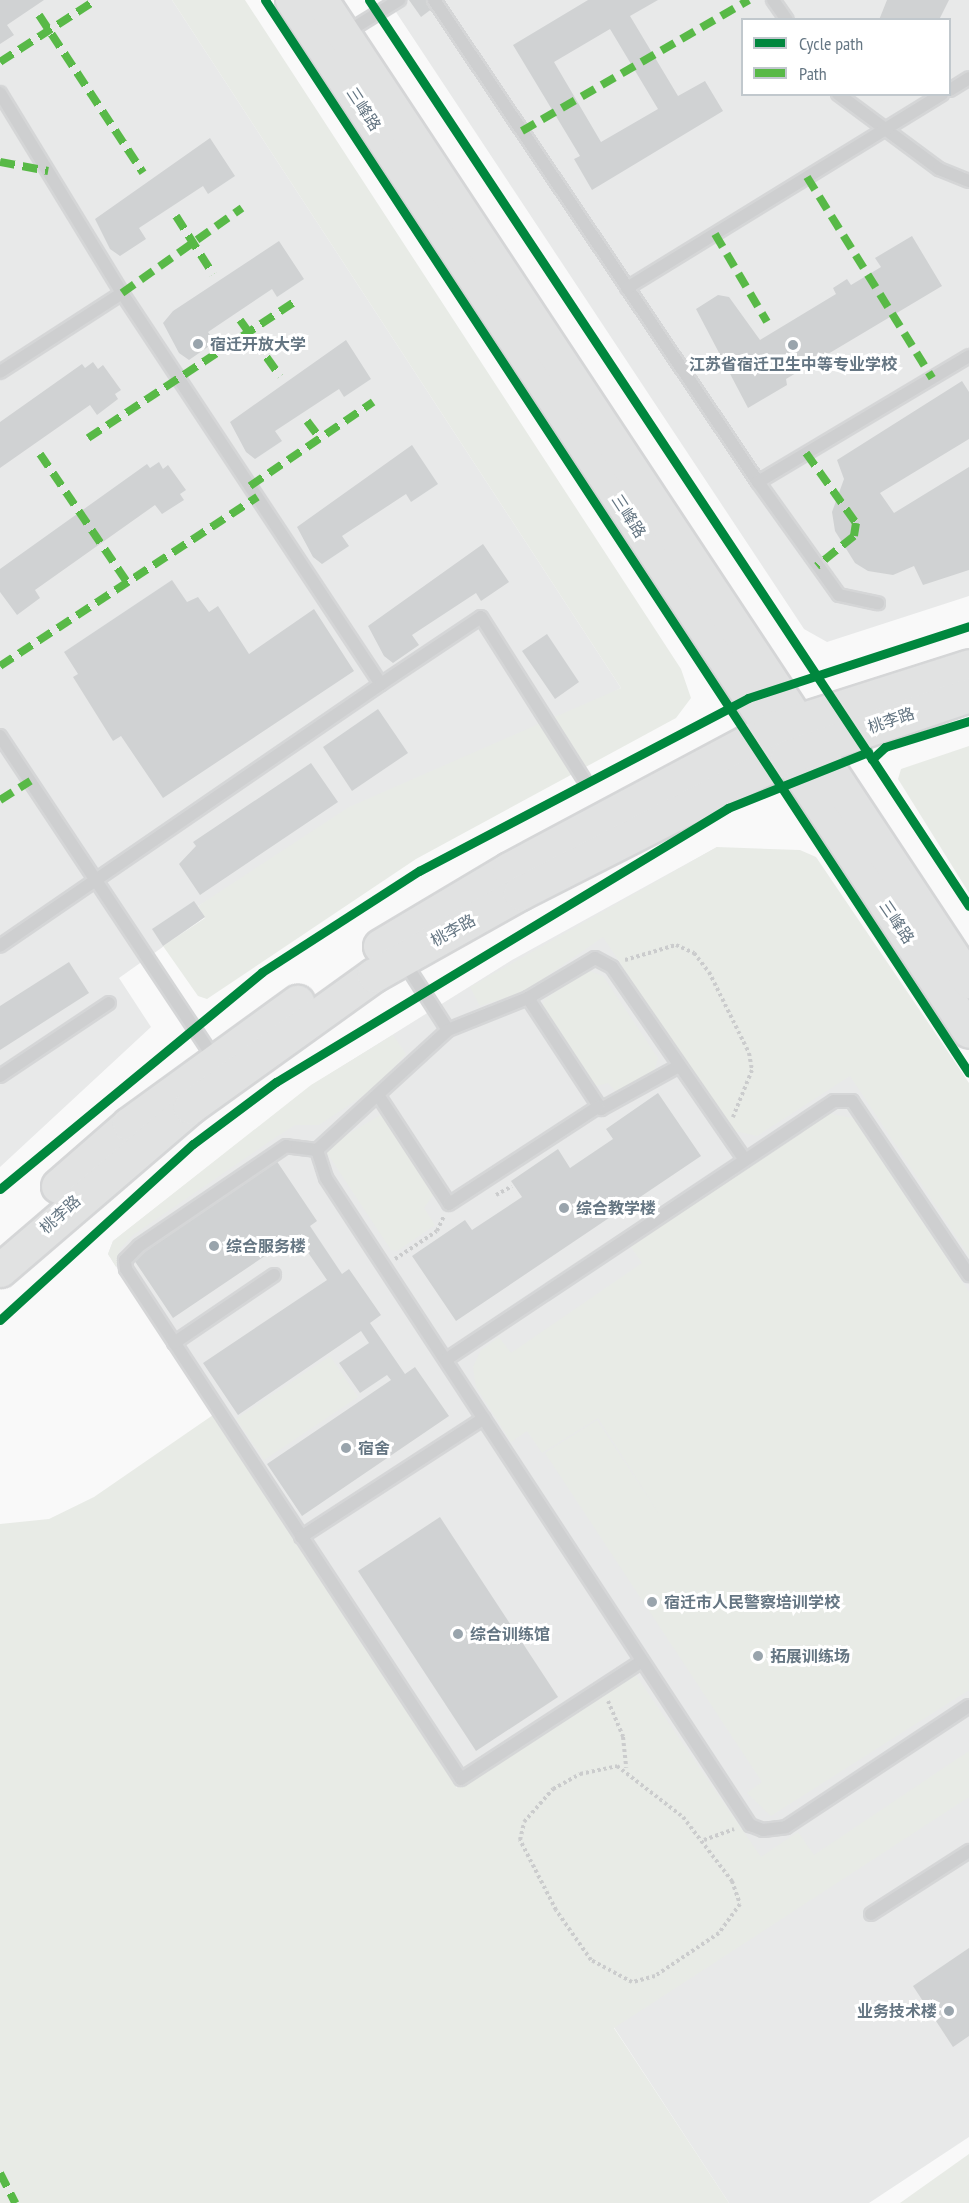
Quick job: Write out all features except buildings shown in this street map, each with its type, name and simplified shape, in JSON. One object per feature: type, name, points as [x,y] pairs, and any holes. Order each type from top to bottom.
[{"type":"main road","name":"三峰路","points":[[292,0],[793,739],[969,981]]},
{"type":"main road","name":"三峰路","points":[[327,2],[344,34],[793,739],[969,1031]]},
{"type":"main road","name":"桃李路","points":[[0,1240],[129,1124],[221,1070],[509,869],[793,739],[969,666]]},
{"type":"main road","name":"桃李路","points":[[793,739],[969,695]]},
{"type":"main road","name":"桃李路","points":[[0,1270],[221,1070]]},
{"type":"lane","points":[[344,34],[399,0]]},
{"type":"lane","points":[[434,0],[758,482],[839,595],[878,603]]},
{"type":"lane","points":[[773,0],[786,18]]},
{"type":"lane","points":[[951,89],[969,78]]},
{"type":"lane","points":[[0,93],[122,293],[381,684]]},
{"type":"lane","points":[[841,96],[939,169],[969,181]]},
{"type":"lane","points":[[627,288],[939,96]]},
{"type":"lane","points":[[0,372],[122,293]]},
{"type":"lane","points":[[758,482],[967,360]]},
{"type":"lane","points":[[0,946],[97,882],[481,617],[584,779]]},
{"type":"lane","points":[[0,736],[221,1070]]},
{"type":"lane","points":[[397,949],[448,1030]]},
{"type":"lane","points":[[317,1150],[326,1137],[380,1098],[448,1030],[528,998],[595,958],[612,967],[745,1160]]},
{"type":"lane","points":[[528,998],[598,1107],[609,1110],[680,1066]]},
{"type":"lane","points":[[0,1076],[109,1003]]},
{"type":"lane","points":[[380,1098],[449,1204],[598,1107]]},
{"type":"lane","points":[[447,1359],[834,1101],[852,1101],[969,1275]]},
{"type":"lane","points":[[317,1150],[286,1146],[125,1260],[174,1342],[461,1779],[642,1661]]},
{"type":"lane","points":[[317,1150],[326,1178],[447,1359],[750,1825],[763,1830],[786,1827],[969,1706]]},
{"type":"lane","points":[[174,1342],[274,1275]]},
{"type":"lane","points":[[302,1537],[484,1418]]},
{"type":"lane","points":[[870,1914],[969,1851]]},
{"type":"path","points":[[612,967],[676,945],[694,953],[709,972],[740,1027],[752,1070],[723,1130]]},
{"type":"path","points":[[385,1267],[437,1231],[449,1204]]},
{"type":"path","points":[[605,1685],[623,1737],[626,1768]]},
{"type":"path","points":[[605,1766],[626,1768],[669,1802],[704,1840],[740,1896],[736,1913],[719,1934],[643,1981],[632,1982],[601,1968],[552,1902],[520,1832],[542,1800],[566,1780],[605,1766]]},
{"type":"path","points":[[704,1840],[750,1825]]},
{"type":"shaded area","name":"宿迁开放大学","points":[[0,0],[172,0],[621,688],[198,906],[205,917],[119,978],[151,1027],[0,1167]]},
{"type":"shaded area","points":[[172,0],[245,0],[681,669],[691,698],[676,718],[416,859],[207,999],[198,996],[163,946],[205,918],[198,906],[349,807],[621,688]]},
{"type":"shaded area","name":"江苏省宿迁卫生中等专业学校","points":[[388,0],[969,0],[969,596],[827,642],[804,629]]},
{"type":"shaded area","points":[[969,746],[969,893],[898,779],[901,769]]},
{"type":"shaded area","name":"宿迁市人民警察培训学校","points":[[717,847],[969,1206],[969,2137],[869,2203],[729,2203],[108,1254],[113,1241],[312,1085],[512,960]]},
{"type":"shaded area","points":[[717,847],[800,850],[816,857],[969,1083],[969,1256],[850,1076],[757,1136],[730,1130],[603,937],[524,992],[480,1006],[470,987]]},
{"type":"shaded area","points":[[587,970],[603,976],[658,1058],[653,1075],[620,1095],[608,1083],[593,1087],[541,1008],[545,999]]},
{"type":"shaded area","points":[[393,1035],[406,1054],[376,1087],[319,1125],[295,1125],[133,1235],[120,1249],[116,1267],[108,1254],[113,1241],[311,1085]]},
{"type":"shaded area","points":[[384,1113],[436,1191],[424,1208],[435,1225],[397,1251],[391,1250],[327,1153],[333,1143]]},
{"type":"shaded area","points":[[826,1113],[853,1118],[969,1292],[969,1690],[771,1816],[747,1793],[762,1782],[545,1453],[597,1420],[661,1517],[598,1418],[542,1453],[527,1431],[511,1442],[476,1387],[473,1367],[481,1350],[499,1337],[511,1353],[642,1263],[631,1247]]},
{"type":"shaded area","points":[[330,1356],[358,1397],[264,1460],[236,1419]]},
{"type":"shaded area","points":[[213,1415],[457,1788],[635,1674],[761,1857],[798,1832],[814,1855],[969,1751],[969,1797],[614,2028],[729,2203],[0,2203],[0,1524],[49,1519],[94,1497]]},
{"type":"shaded area","points":[[969,2154],[969,2203],[900,2203]]},
{"type":"marked path","points":[[0,62],[96,0]]},
{"type":"marked path","points":[[522,131],[749,0]]},
{"type":"marked path","points":[[39,15],[143,173]]},
{"type":"marked path","points":[[0,162],[48,171]]},
{"type":"marked path","points":[[807,177],[932,378]]},
{"type":"marked path","points":[[122,293],[242,208]]},
{"type":"marked path","points":[[176,216],[213,274]]},
{"type":"marked path","points":[[715,234],[767,322]]},
{"type":"marked path","points":[[88,438],[297,300]]},
{"type":"marked path","points":[[240,320],[280,376]]},
{"type":"marked path","points":[[250,486],[373,402]]},
{"type":"marked path","points":[[307,421],[320,438]]},
{"type":"marked path","points":[[806,453],[856,523],[854,536],[817,566]]},
{"type":"marked path","points":[[40,454],[127,582]]},
{"type":"marked path","points":[[0,666],[257,497]]},
{"type":"marked path","points":[[0,800],[30,781]]},
{"type":"marked path","points":[[0,2173],[15,2203]]},
{"type":"cycle path","points":[[265,0],[969,1073]]},
{"type":"cycle path","points":[[369,0],[872,759]]},
{"type":"cycle path","points":[[0,1189],[262,972],[419,871],[748,698],[969,626]]},
{"type":"cycle path","points":[[969,721],[885,747],[872,759],[969,906]]},
{"type":"cycle path","points":[[0,1320],[193,1144],[276,1082],[728,808],[868,752]]},
{"type":"place","name":"宿迁开放大学","points":[[198,344]]},
{"type":"place","name":"江苏省宿迁卫生中等专业学校","points":[[793,345]]},
{"type":"place","name":"综合教学楼","points":[[564,1208]]},
{"type":"place","name":"综合服务楼","points":[[214,1246]]},
{"type":"place","name":"宿舍","points":[[346,1448]]},
{"type":"place","name":"宿迁市人民警察培训学校","points":[[652,1602]]},
{"type":"place","name":"综合训练馆","points":[[458,1634]]},
{"type":"place","name":"拓展训练场","points":[[758,1656]]},
{"type":"place","name":"业务技术楼","points":[[949,2011]]}]
